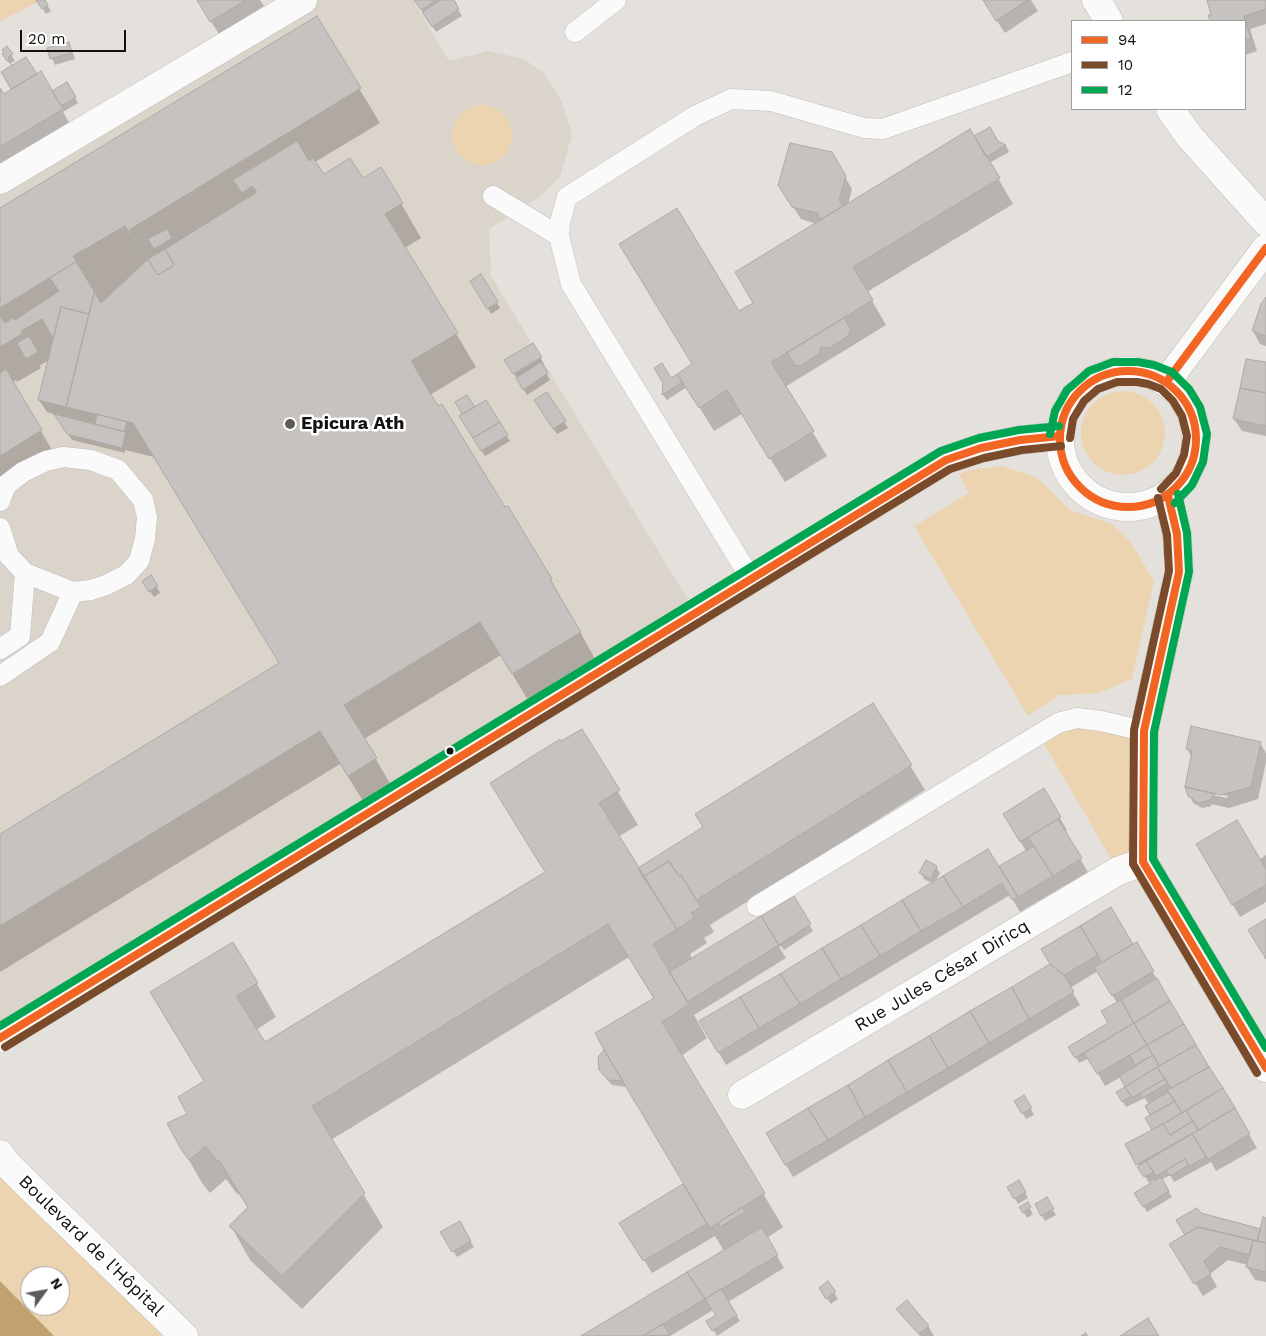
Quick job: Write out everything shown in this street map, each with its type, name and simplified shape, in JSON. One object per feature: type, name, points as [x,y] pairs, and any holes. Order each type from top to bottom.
[{"type":"street","points":[[0,180],[303,0]]},
{"type":"street","points":[[1096,0],[1108,20]]},
{"type":"street","points":[[1171,110],[1189,136],[1266,222]]},
{"type":"street","points":[[1167,381],[1266,248]]},
{"type":"street","points":[[1115,372],[1151,374],[1167,381],[1181,395],[1191,412],[1197,435],[1194,458],[1184,479],[1168,496],[1148,505],[1127,508],[1106,504],[1086,494],[1071,478],[1062,458],[1060,436],[1064,415],[1076,395],[1093,380],[1115,372]]},
{"type":"street","points":[[0,1038],[946,460],[981,448],[1020,440],[1060,436]]},
{"type":"street","points":[[1168,496],[1176,534],[1179,572],[1144,731],[1143,862],[1266,1068]]},
{"type":"street","name":"Rue Jules César Diricq","points":[[742,1095],[1118,871],[1143,862]]},
{"type":"street","name":"Boulevard de l'Hôpital","points":[[0,1154],[30,1187],[184,1336]]},
{"type":"lane","points":[[575,32],[616,0]]},
{"type":"lane","points":[[751,579],[571,284],[559,236],[560,222],[567,197],[695,116],[731,98],[771,101],[864,128],[882,129],[1071,62]]},
{"type":"lane","points":[[493,196],[559,236]]},
{"type":"lane","points":[[0,501],[6,486],[23,472],[46,461],[63,457],[91,460],[118,470],[143,500],[147,517],[145,539],[139,561],[126,575],[106,585],[90,590],[73,592],[24,574],[9,556],[0,528]]},
{"type":"lane","points":[[0,649],[20,636],[24,574]]},
{"type":"lane","points":[[0,676],[50,642],[73,592]]},
{"type":"lane","points":[[757,906],[1058,724],[1076,718],[1101,721],[1144,731]]},
{"type":"shaded area","points":[[0,0],[42,0],[0,21]]},
{"type":"shaded area","name":"Epicura Ath","points":[[303,0],[413,0],[449,61],[488,51],[524,59],[544,73],[561,100],[572,134],[560,177],[540,197],[489,229],[491,276],[696,613],[0,1038],[0,180]]},
{"type":"shaded area","points":[[482,105],[499,110],[507,118],[512,135],[507,152],[499,160],[482,165],[465,160],[457,152],[452,135],[457,118],[465,110]]},
{"type":"shaded area","points":[[1123,391],[1139,394],[1153,403],[1162,417],[1165,433],[1162,449],[1153,463],[1139,472],[1123,475],[1107,472],[1093,463],[1084,449],[1081,433],[1084,417],[1093,403],[1107,394]]},
{"type":"shaded area","points":[[1001,466],[1036,477],[1070,510],[1112,524],[1130,541],[1154,581],[1132,679],[1098,693],[1059,695],[1028,716],[914,526],[969,493],[959,474],[970,470]]},
{"type":"shaded area","points":[[1058,723],[1144,728],[1143,862],[1118,871],[1039,735]]},
{"type":"shaded area","points":[[0,1154],[184,1336],[54,1336],[34,1316],[70,1316],[70,1266],[20,1266],[20,1301],[0,1281]]},
{"type":"shaded area","points":[[0,1281],[20,1301],[20,1316],[34,1316],[54,1336],[0,1336]]},
{"type":"building","points":[[36,0],[45,0],[48,5],[42,9]]},
{"type":"building","points":[[197,0],[246,0],[210,22]]},
{"type":"building","points":[[414,0],[437,0],[421,10]]},
{"type":"building","points":[[441,0],[454,0],[459,9],[432,27],[422,12]]},
{"type":"building","points":[[983,0],[1028,0],[996,21]]},
{"type":"building","points":[[1207,0],[1266,0],[1266,9],[1244,16],[1245,20],[1210,20],[1208,15],[1211,15]]},
{"type":"building","points":[[317,16],[361,88],[129,230],[158,275],[174,265],[165,249],[257,192],[252,186],[242,193],[233,180],[297,141],[309,161],[313,158],[324,174],[350,158],[363,178],[381,167],[403,203],[385,214],[458,333],[411,361],[438,406],[442,404],[505,507],[508,506],[581,632],[512,674],[480,622],[344,705],[377,758],[348,776],[320,731],[0,926],[0,834],[279,663],[133,423],[66,407],[97,281],[82,258],[0,308],[0,208]]},
{"type":"building","points":[[1246,23],[1251,39],[1246,40]]},
{"type":"building","points":[[69,42],[72,53],[50,59],[47,48]]},
{"type":"building","points":[[7,46],[13,54],[8,57],[10,59],[7,61],[2,54],[4,52],[2,50]]},
{"type":"building","points":[[26,57],[37,74],[11,89],[1,72]]},
{"type":"building","points":[[41,71],[63,109],[0,147],[0,88],[4,94]]},
{"type":"building","points":[[67,82],[76,97],[61,106],[52,91]]},
{"type":"building","points":[[990,127],[998,141],[1006,145],[986,157],[974,136]]},
{"type":"building","points":[[970,129],[1000,178],[853,267],[873,300],[771,362],[814,431],[769,459],[727,390],[699,408],[677,374],[692,364],[619,244],[677,208],[739,311],[753,303],[735,272]]},
{"type":"building","points":[[790,143],[832,152],[846,176],[839,200],[843,206],[821,219],[817,213],[792,207],[778,185]]},
{"type":"building","points":[[125,226],[147,260],[101,303],[73,256]]},
{"type":"building","points":[[167,229],[172,238],[154,249],[148,239]]},
{"type":"building","points":[[165,249],[174,265],[158,275],[148,259]]},
{"type":"building","points":[[82,258],[97,281],[89,314],[61,307],[53,338],[42,319],[21,331],[22,334],[0,347],[0,316],[5,323],[13,318],[15,320],[59,291],[50,278]]},
{"type":"building","points":[[481,274],[498,302],[487,309],[470,281]]},
{"type":"building","points":[[1266,297],[1266,336],[1252,331],[1261,304]]},
{"type":"building","points":[[61,307],[89,314],[66,407],[38,400]]},
{"type":"building","points":[[844,318],[851,330],[848,336],[830,348],[821,347],[819,354],[800,366],[795,365],[787,353]]},
{"type":"building","points":[[29,336],[38,352],[26,359],[17,343]]},
{"type":"building","points":[[533,343],[542,357],[513,374],[504,360]]},
{"type":"building","points":[[1246,359],[1266,362],[1266,393],[1240,388]]},
{"type":"building","points":[[541,362],[548,373],[523,390],[516,378]]},
{"type":"building","points":[[662,363],[671,378],[677,374],[683,382],[662,395],[663,383],[654,368]]},
{"type":"building","points":[[6,369],[42,430],[0,456],[0,373]]},
{"type":"building","points":[[1240,388],[1266,393],[1266,426],[1233,419]]},
{"type":"building","points":[[547,392],[566,421],[553,429],[534,400]]},
{"type":"building","points":[[467,395],[475,407],[462,414],[455,402]]},
{"type":"building","points":[[486,400],[500,422],[473,438],[459,416]]},
{"type":"building","points":[[54,414],[126,432],[122,448],[67,434]]},
{"type":"building","points":[[97,414],[127,422],[124,432],[95,424]]},
{"type":"building","points":[[500,422],[508,435],[481,451],[473,438]]},
{"type":"building","points":[[151,575],[158,586],[149,592],[142,581]]},
{"type":"building","points":[[873,703],[912,765],[696,900],[681,875],[679,876],[669,861],[643,877],[638,868],[703,827],[695,814]]},
{"type":"building","points":[[1191,726],[1261,742],[1251,787],[1221,795],[1185,787],[1192,751],[1186,749]]},
{"type":"building","points":[[582,729],[620,790],[599,803],[677,929],[653,944],[689,1004],[662,1022],[765,1193],[710,1228],[604,1050],[595,1033],[654,998],[608,924],[312,1106],[365,1193],[282,1276],[229,1226],[248,1207],[219,1160],[217,1161],[206,1146],[189,1160],[167,1123],[187,1114],[178,1097],[204,1081],[150,992],[233,942],[258,983],[236,996],[265,1042],[545,872],[490,783],[560,739],[561,741]]},
{"type":"building","points":[[1185,787],[1215,794],[1210,800],[1198,803],[1188,796]]},
{"type":"building","points":[[1044,788],[1061,817],[1020,842],[1003,814]]},
{"type":"building","points":[[1058,819],[1082,858],[1053,876],[1028,837]]},
{"type":"building","points":[[1237,820],[1266,869],[1266,885],[1232,905],[1196,844]]},
{"type":"building","points":[[1034,846],[1053,876],[1018,897],[999,866]]},
{"type":"building","points":[[988,849],[1018,897],[1012,900],[1002,883],[963,907],[943,876]]},
{"type":"building","points":[[926,860],[937,866],[931,879],[919,873]]},
{"type":"building","points":[[669,861],[679,876],[681,875],[701,907],[691,913],[694,918],[677,929],[643,877]]},
{"type":"building","points":[[943,876],[963,907],[921,931],[902,900]]},
{"type":"building","points":[[794,896],[811,924],[779,945],[761,916]]},
{"type":"building","points":[[902,900],[921,931],[880,956],[861,925]]},
{"type":"building","points":[[1111,907],[1133,944],[1102,962],[1080,926]]},
{"type":"building","points":[[761,916],[779,945],[687,1002],[669,972]]},
{"type":"building","points":[[1266,919],[1266,959],[1248,930]]},
{"type":"building","points":[[861,925],[880,956],[841,979],[822,948]]},
{"type":"building","points":[[1080,926],[1098,955],[1064,975],[1050,964],[1041,949]]},
{"type":"building","points":[[1137,942],[1154,971],[1112,996],[1094,967]]},
{"type":"building","points":[[822,948],[841,979],[800,1004],[780,974]]},
{"type":"building","points":[[1050,964],[1064,975],[1074,992],[1029,1019],[1012,987]]},
{"type":"building","points":[[780,974],[800,1004],[759,1028],[740,997]]},
{"type":"building","points":[[1157,978],[1170,1001],[1134,1023],[1121,1000]]},
{"type":"building","points":[[1012,987],[1029,1019],[989,1043],[970,1011]]},
{"type":"building","points":[[740,997],[759,1028],[718,1053],[699,1021]]},
{"type":"building","points":[[1121,1000],[1134,1023],[1075,1058],[1068,1047],[1108,1023],[1101,1011]]},
{"type":"building","points":[[1170,1001],[1184,1024],[1147,1045],[1134,1023]]},
{"type":"building","points":[[970,1011],[989,1043],[948,1068],[929,1036]]},
{"type":"building","points":[[1134,1023],[1147,1045],[1097,1074],[1084,1053]]},
{"type":"building","points":[[1184,1024],[1196,1045],[1159,1066],[1147,1045]]},
{"type":"building","points":[[929,1036],[948,1068],[907,1092],[888,1060]]},
{"type":"building","points":[[1147,1045],[1153,1055],[1135,1065],[1130,1055]]},
{"type":"building","points":[[1196,1045],[1209,1067],[1171,1088],[1157,1067]]},
{"type":"building","points":[[604,1050],[623,1081],[608,1080],[599,1070],[598,1057]]},
{"type":"building","points":[[1153,1055],[1159,1066],[1125,1087],[1119,1076]]},
{"type":"building","points":[[888,1060],[907,1092],[865,1117],[848,1085]]},
{"type":"building","points":[[1157,1067],[1165,1079],[1132,1098],[1125,1087]]},
{"type":"building","points":[[1209,1067],[1223,1088],[1182,1113],[1167,1090]]},
{"type":"building","points":[[1165,1079],[1168,1083],[1143,1098],[1140,1093]]},
{"type":"building","points":[[848,1085],[865,1117],[828,1140],[808,1108]]},
{"type":"building","points":[[1125,1087],[1131,1096],[1122,1102],[1116,1092]]},
{"type":"building","points":[[1223,1088],[1235,1108],[1198,1130],[1186,1110]]},
{"type":"building","points":[[1168,1092],[1175,1101],[1150,1115],[1145,1106]]},
{"type":"building","points":[[1024,1095],[1032,1108],[1022,1114],[1014,1101]]},
{"type":"building","points":[[1175,1101],[1182,1113],[1152,1130],[1145,1118]]},
{"type":"building","points":[[808,1108],[828,1140],[785,1165],[766,1133]]},
{"type":"building","points":[[1235,1108],[1250,1134],[1208,1159],[1192,1134]]},
{"type":"building","points":[[1186,1110],[1193,1121],[1170,1135],[1163,1124]]},
{"type":"building","points":[[1193,1121],[1198,1130],[1136,1165],[1125,1144],[1163,1124],[1170,1135]]},
{"type":"building","points":[[1192,1134],[1206,1157],[1190,1166],[1185,1159],[1156,1176],[1146,1161]]},
{"type":"building","points":[[1185,1159],[1189,1165],[1170,1176],[1166,1170]]},
{"type":"building","points":[[1146,1161],[1154,1172],[1144,1177],[1137,1167]]},
{"type":"building","points":[[1161,1177],[1169,1191],[1143,1207],[1134,1193]]},
{"type":"building","points":[[1019,1180],[1026,1192],[1014,1199],[1007,1187]]},
{"type":"building","points":[[683,1184],[707,1224],[643,1261],[619,1223]]},
{"type":"building","points":[[1047,1197],[1054,1209],[1041,1216],[1035,1204]]},
{"type":"building","points":[[1028,1202],[1031,1207],[1023,1213],[1019,1207]]},
{"type":"building","points":[[742,1207],[745,1212],[720,1227],[718,1223]]},
{"type":"building","points":[[1197,1208],[1201,1213],[1261,1229],[1257,1241],[1198,1227],[1185,1235],[1176,1220]]},
{"type":"building","points":[[1263,1217],[1266,1218],[1266,1243],[1257,1241]]},
{"type":"building","points":[[460,1221],[471,1241],[452,1252],[440,1232]]},
{"type":"building","points":[[762,1227],[778,1255],[705,1299],[687,1272]]},
{"type":"building","points":[[1198,1227],[1253,1240],[1250,1255],[1220,1247],[1204,1261],[1211,1274],[1194,1284],[1169,1244]]},
{"type":"building","points":[[1253,1240],[1266,1243],[1266,1272],[1246,1267]]},
{"type":"building","points":[[687,1272],[705,1299],[643,1336],[581,1336]]},
{"type":"building","points":[[828,1281],[836,1292],[826,1299],[819,1288]]},
{"type":"building","points":[[721,1289],[737,1315],[712,1331],[706,1321],[716,1315],[705,1299]]},
{"type":"building","points":[[907,1300],[929,1326],[919,1334],[896,1309]]},
{"type":"building","points":[[1148,1318],[1159,1336],[1120,1336]]},
{"type":"building","points":[[663,1324],[670,1335],[643,1336]]},
{"type":"transit line","name":"94","points":[[1167,381],[1266,248]]},
{"type":"transit line","name":"12","points":[[1050,434],[1055,411],[1067,390],[1089,371],[1113,362],[1138,362],[1154,365],[1172,372],[1189,389],[1200,407],[1207,434],[1203,462],[1192,485],[1175,503]]},
{"type":"transit line","name":"94","points":[[1128,371],[1154,376],[1166,382],[1176,391],[1185,401],[1191,413],[1196,439],[1191,465],[1185,477],[1176,487],[1166,496],[1154,502],[1128,507],[1102,502],[1090,496],[1080,487],[1071,477],[1065,465],[1060,439],[1065,413],[1071,401],[1080,391],[1090,382],[1102,376],[1128,371]]},
{"type":"transit line","name":"10","points":[[1070,438],[1073,419],[1084,401],[1098,389],[1117,382],[1137,382],[1161,389],[1173,401],[1182,416],[1187,436],[1184,455],[1176,473],[1161,489]]},
{"type":"transit line","name":"12","points":[[0,1026],[941,451],[979,438],[1019,430],[1059,426]]},
{"type":"transit line","name":"94","points":[[0,1038],[946,460],[981,448],[1020,440],[1060,436]]},
{"type":"transit line","name":"10","points":[[5,1047],[950,469],[984,458],[1022,450],[1061,446]]},
{"type":"transit line","name":"12","points":[[1178,494],[1187,533],[1189,572],[1154,732],[1153,859],[1266,1048]]},
{"type":"transit line","name":"94","points":[[1168,496],[1177,534],[1179,572],[1144,731],[1143,862],[1266,1068]]},
{"type":"transit line","name":"10","points":[[1158,498],[1167,535],[1169,571],[1134,730],[1133,864],[1257,1073]]},
{"type":"place","name":"Epicura Ath","points":[[290,424]]}]
